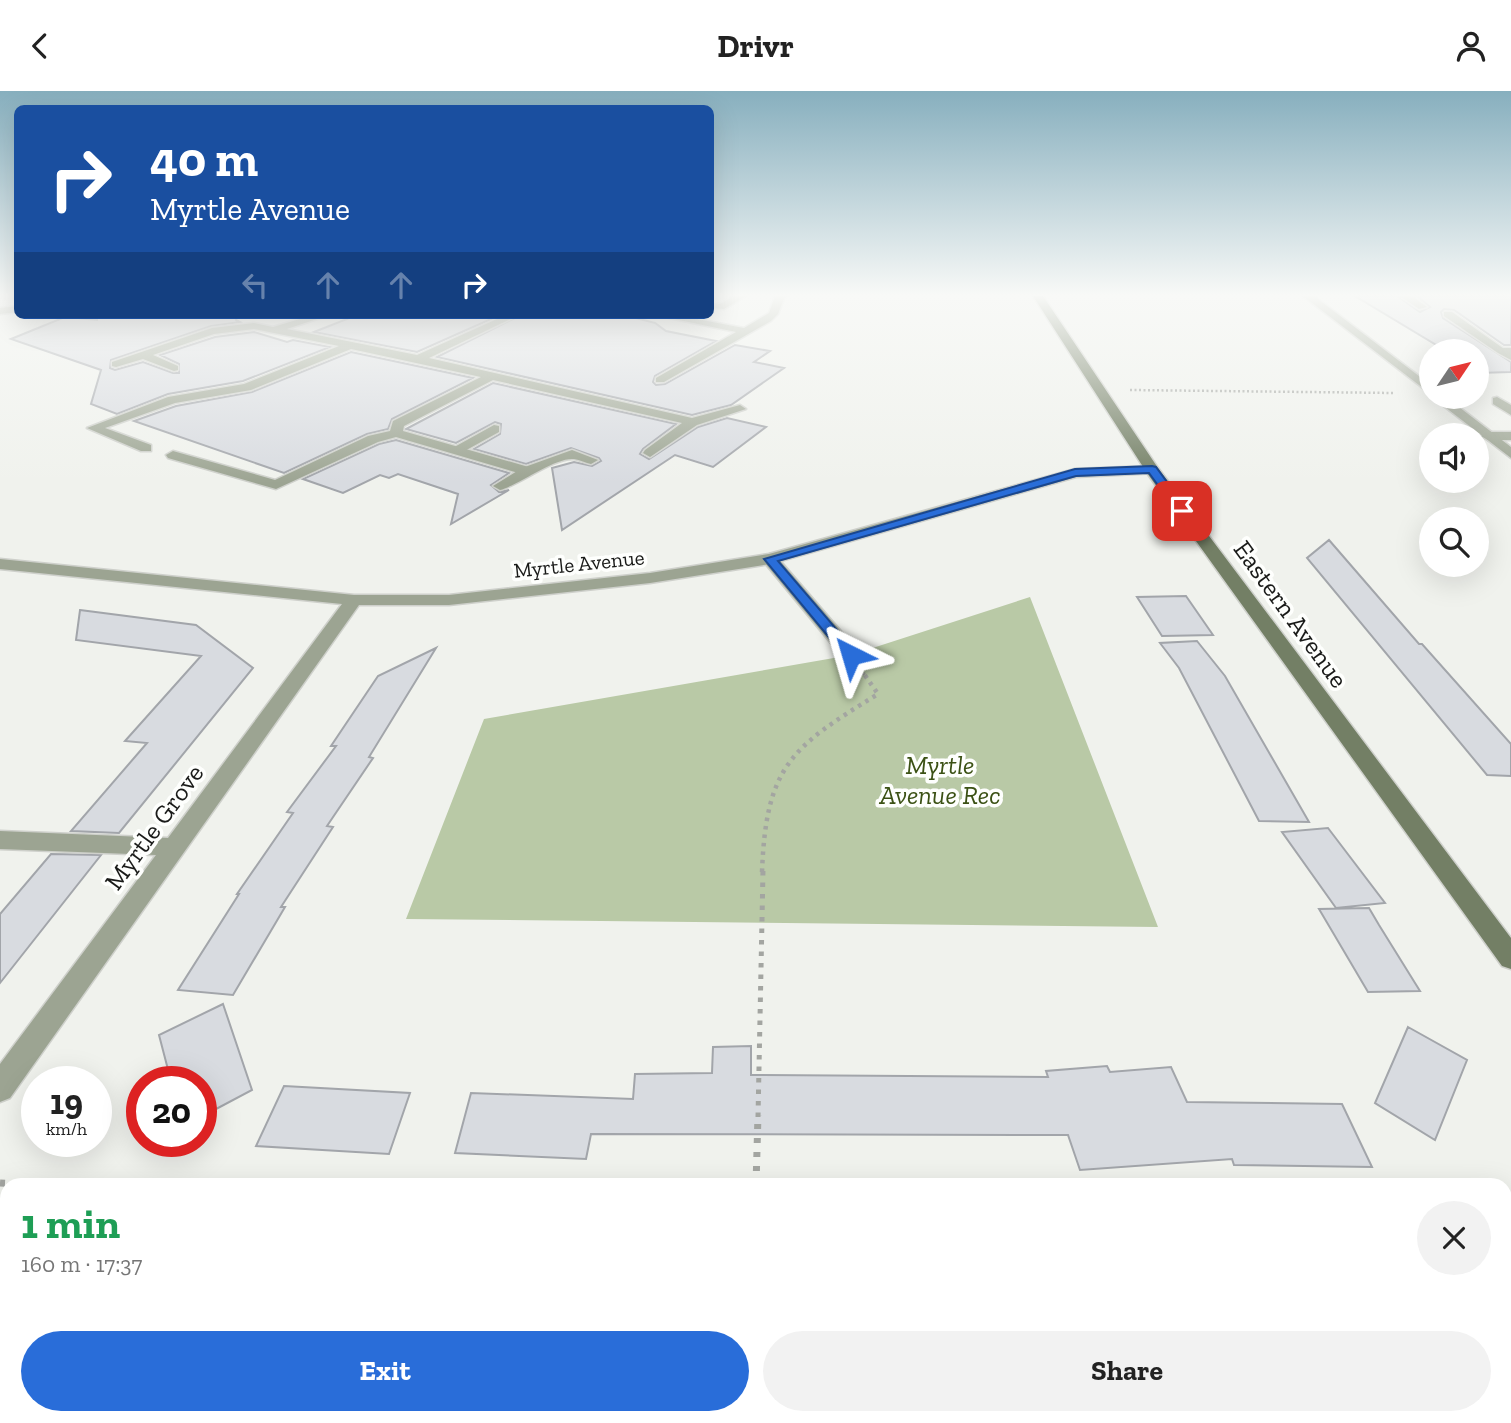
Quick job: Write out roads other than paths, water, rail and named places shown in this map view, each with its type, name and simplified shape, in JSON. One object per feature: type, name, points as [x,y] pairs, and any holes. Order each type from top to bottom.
[{"type":"street","points":[[116,364],[134,358]]},
{"type":"street","points":[[151,358],[174,368]]},
{"type":"street","points":[[146,448],[93,428],[172,400],[247,387],[319,358]]},
{"type":"street","points":[[414,358],[692,422]]},
{"type":"street","points":[[660,380],[698,358]]},
{"type":"street","name":"Eastern Avenue","points":[[1079,358],[1152,470],[1511,958]]},
{"type":"street","points":[[1388,358],[1419,382]]},
{"type":"street","points":[[396,433],[398,424],[492,376]]},
{"type":"street","points":[[1497,401],[1511,411]]},
{"type":"street","points":[[650,453],[692,422],[740,409]]},
{"type":"street","points":[[1453,409],[1471,423]]},
{"type":"street","points":[[456,450],[494,429]]},
{"type":"street","points":[[173,455],[276,485],[373,439],[396,433],[527,471]]},
{"type":"street","points":[[1489,436],[1511,436]]},
{"type":"street","points":[[1489,437],[1511,454]]},
{"type":"street","points":[[500,486],[527,471],[572,454],[591,460]]},
{"type":"street","name":"Myrtle Avenue","points":[[0,564],[354,600],[449,600],[650,578],[770,559],[1075,473],[1152,470]]},
{"type":"street","points":[[770,559],[851,655]]},
{"type":"street","name":"Myrtle Grove","points":[[0,1088],[354,600]]},
{"type":"street","points":[[0,839],[173,847]]},
{"type":"park label","name":"Myrtle Avenue Rec","points":[[940,780]]}]
